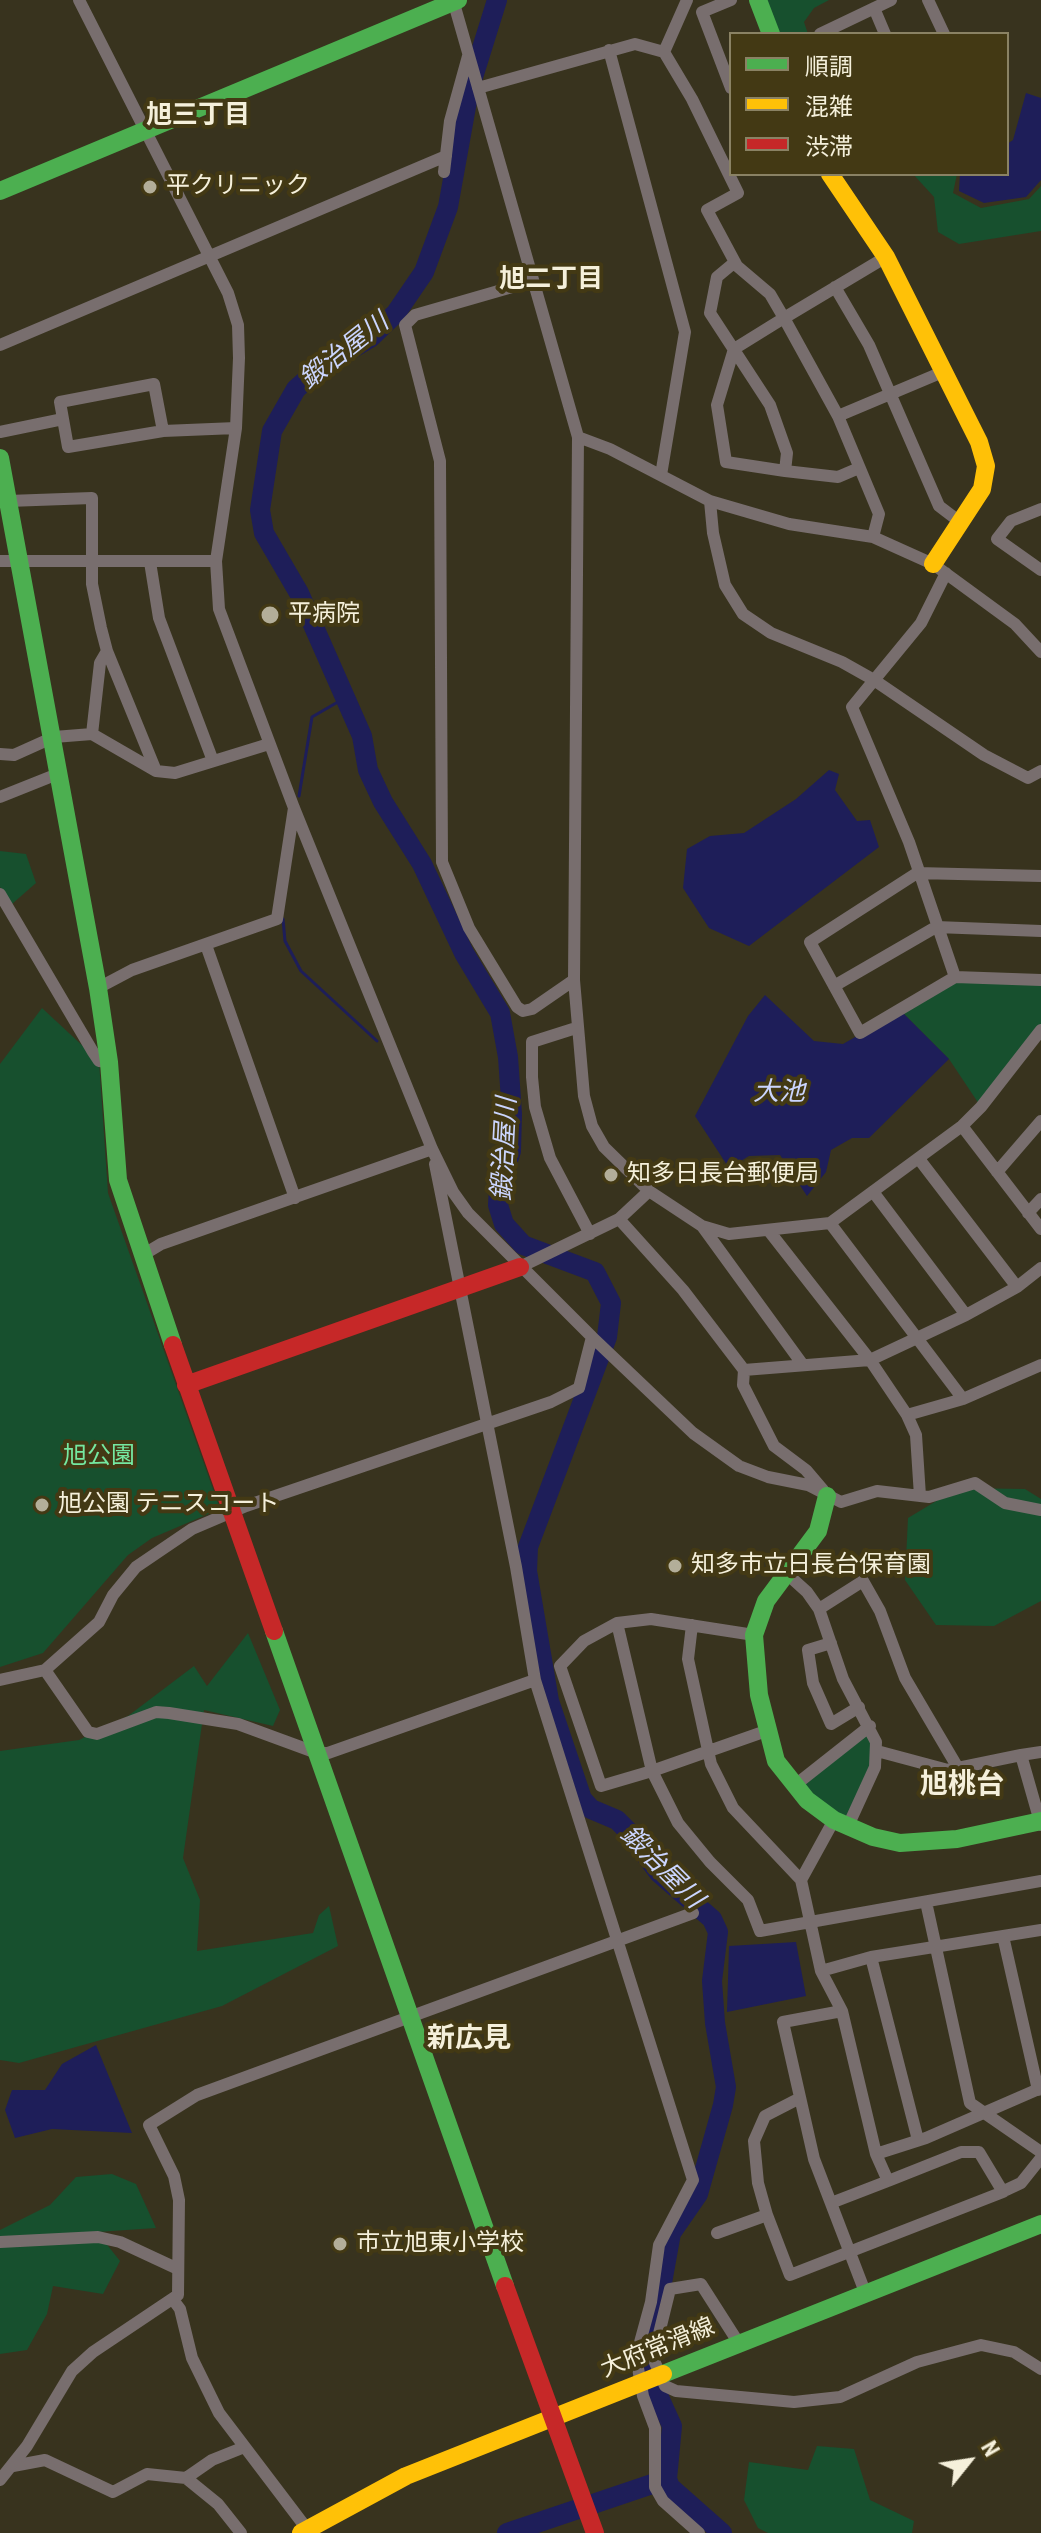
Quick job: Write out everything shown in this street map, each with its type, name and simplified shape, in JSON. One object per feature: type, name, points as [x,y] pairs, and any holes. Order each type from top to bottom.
[{"type":"street","points":[[79,0],[211,254],[238,325],[236,428],[216,561],[219,609],[294,808],[432,1149],[468,1213],[528,1263],[592,1337],[717,1452],[754,1471],[808,1485],[841,1502],[877,1491],[929,1497],[975,1483],[1005,1503],[1041,1510]]},
{"type":"street","points":[[664,52],[687,0]]},
{"type":"street","points":[[729,83],[702,12],[731,0]]},
{"type":"street","points":[[758,0],[770,32]]},
{"type":"street","points":[[824,32],[891,0]]},
{"type":"street","points":[[928,0],[943,32]]},
{"type":"street","points":[[0,191],[455,1],[578,437],[574,980],[584,1096],[592,1126],[604,1147],[649,1191],[702,1226],[729,1234],[830,1223],[962,1126],[981,1107],[1041,1030]]},
{"type":"street","points":[[874,8],[884,32]]},
{"type":"street","points":[[478,88],[635,44],[664,52],[692,99],[729,175]]},
{"type":"street","points":[[609,50],[685,332],[661,475]]},
{"type":"street","points":[[444,172],[450,121],[469,59]]},
{"type":"street","points":[[0,345],[446,156]]},
{"type":"street","points":[[730,176],[738,193],[707,210],[735,262],[770,294],[838,416],[879,514],[873,537]]},
{"type":"street","points":[[837,178],[886,257],[945,371],[979,442],[986,466],[982,489],[960,522],[921,623],[852,707],[909,842],[917,873],[955,977]]},
{"type":"street","points":[[859,468],[838,477],[726,462],[717,405],[734,349],[886,257]]},
{"type":"street","points":[[735,262],[717,277],[710,313],[770,405],[787,453],[785,471]]},
{"type":"street","points":[[533,281],[415,315],[405,325],[440,461],[442,862],[469,928],[517,1007],[523,1011],[532,1009],[574,980]]},
{"type":"street","points":[[835,287],[892,394],[939,506],[960,522]]},
{"type":"street","points":[[838,416],[945,371]]},
{"type":"street","points":[[163,431],[154,384],[60,402],[68,447],[163,431],[236,428]]},
{"type":"street","points":[[0,432],[63,419]]},
{"type":"street","points":[[578,437],[710,501],[789,524],[873,537],[940,568],[1015,624],[1041,652]]},
{"type":"street","points":[[0,458],[98,988],[109,1062],[118,1180],[186,1385],[595,2533]]},
{"type":"street","points":[[8,501],[92,498],[92,584],[107,651],[156,771]]},
{"type":"street","points":[[710,501],[725,585],[743,614],[771,633],[842,662],[874,680],[984,755],[1028,778],[1041,771]]},
{"type":"street","points":[[1041,509],[1011,521],[997,539],[1041,570]]},
{"type":"street","points":[[0,561],[216,561]]},
{"type":"street","points":[[150,562],[159,618],[213,761]]},
{"type":"street","points":[[92,734],[100,663],[107,651]]},
{"type":"street","points":[[0,754],[14,755],[54,737],[92,734],[156,771],[175,773],[269,744]]},
{"type":"street","points":[[0,797],[60,773]]},
{"type":"street","points":[[98,988],[132,970],[277,919],[294,808]]},
{"type":"street","points":[[1041,876],[917,873],[810,942],[860,1033],[955,977],[1041,980]]},
{"type":"street","points":[[0,894],[93,1052],[99,1061],[109,1062]]},
{"type":"street","points":[[834,986],[936,927],[1041,931]]},
{"type":"street","points":[[206,945],[295,1198]]},
{"type":"street","points":[[576,1028],[532,1042],[532,1077],[535,1107],[550,1158],[590,1234]]},
{"type":"street","points":[[997,1172],[1041,1121]]},
{"type":"street","points":[[962,1126],[1041,1229]]},
{"type":"street","points":[[141,1256],[161,1244],[432,1149]]},
{"type":"street","points":[[432,1149],[516,1567],[535,1680],[693,2180],[659,2245],[651,2302],[636,2357],[650,2378],[676,2391],[816,2402],[840,2397],[917,2362],[971,2346],[1000,2347],[1041,2369]]},
{"type":"street","points":[[919,1159],[1017,1287]]},
{"type":"street","points":[[186,1385],[528,1263],[619,1219],[649,1191]]},
{"type":"street","points":[[874,1193],[966,1315]]},
{"type":"street","points":[[1028,1213],[1041,1199]]},
{"type":"street","points":[[619,1219],[683,1290],[744,1370],[743,1385],[774,1446],[806,1470],[827,1496]]},
{"type":"street","points":[[830,1223],[963,1399]]},
{"type":"street","points":[[702,1226],[803,1365]]},
{"type":"street","points":[[769,1231],[870,1360],[907,1415],[916,1435],[920,1496]]},
{"type":"street","points":[[744,1370],[870,1360],[966,1315],[1017,1287],[1041,1268]]},
{"type":"street","points":[[0,1680],[45,1670],[99,1622],[113,1595],[136,1567],[192,1529],[551,1402],[579,1388],[592,1337]]},
{"type":"street","points":[[907,1415],[963,1399],[1041,1365]]},
{"type":"street","points":[[827,1496],[818,1531],[766,1601],[754,1635],[753,1656],[766,1731],[776,1761],[794,1786],[841,1823],[873,1837],[917,1844],[1041,1823],[1021,1755]]},
{"type":"street","points":[[786,1573],[807,1592],[819,1609],[843,1679],[870,1726],[877,1751],[875,1767],[801,1880]]},
{"type":"street","points":[[819,1609],[863,1581],[880,1611],[905,1678],[958,1768]]},
{"type":"street","points":[[754,1635],[651,1619],[617,1623],[584,1641],[560,1666],[601,1786],[766,1731]]},
{"type":"street","points":[[617,1623],[652,1771],[678,1823],[710,1862],[748,1900],[760,1931],[1041,1881]]},
{"type":"street","points":[[692,1625],[688,1659],[708,1752],[733,1808],[801,1880],[821,1971],[842,2011],[876,2154],[888,2181]]},
{"type":"street","points":[[831,1643],[808,1650],[813,1683],[831,1724],[859,1707]]},
{"type":"street","points":[[45,1670],[88,1732],[97,1734],[156,1712],[169,1713],[238,1724],[317,1753],[328,1753],[535,1680]]},
{"type":"street","points":[[794,1786],[870,1726]]},
{"type":"street","points":[[877,1751],[948,1770],[1041,1752]]},
{"type":"street","points":[[926,1902],[970,2103],[1041,2155],[1021,2183],[1006,2190]]},
{"type":"street","points":[[0,2480],[13,2466],[72,2371],[93,2352],[174,2301],[178,2295],[179,2200],[169,2163],[149,2125],[197,2095],[693,1913]]},
{"type":"street","points":[[821,1971],[871,1957],[1041,1930]]},
{"type":"street","points":[[876,2154],[918,2140],[1040,2089],[1003,1936]]},
{"type":"street","points":[[871,1957],[918,2140]]},
{"type":"street","points":[[842,2011],[783,2022],[814,2159],[865,2292]]},
{"type":"street","points":[[800,2098],[765,2116],[754,2141],[758,2183],[790,2275],[1003,2192],[979,2152],[961,2152],[831,2203]]},
{"type":"street","points":[[717,2233],[767,2215]]},
{"type":"street","name":"大府常滑線","points":[[304,2531],[406,2476],[1041,2224]]},
{"type":"street","points":[[0,2242],[98,2237],[120,2242],[178,2269]]},
{"type":"street","points":[[699,2533],[663,2501],[655,2487],[655,2428],[650,2378],[670,2289],[701,2284],[738,2342]]},
{"type":"street","points":[[174,2301],[180,2309],[198,2370],[219,2413],[304,2531]]},
{"type":"street","points":[[186,2478],[212,2460],[242,2448]]},
{"type":"street","points":[[13,2466],[45,2460],[113,2492],[121,2491],[137,2477],[147,2474],[186,2478],[218,2504],[241,2533]]},
{"type":"green space","points":[[767,0],[829,0],[814,8],[804,22],[807,32],[778,32]]},
{"type":"green space","points":[[915,176],[957,176],[953,193],[981,208],[1029,199],[1041,186],[1041,231],[959,244],[938,232],[934,197]]},
{"type":"green space","points":[[0,851],[26,854],[36,883],[12,904],[0,887]]},
{"type":"green space","points":[[955,977],[1041,980],[1041,1030],[981,1107],[949,1059],[901,1011]]},
{"type":"green space","name":"旭公園","points":[[42,1008],[99,1061],[108,1193],[220,1509],[152,1538],[128,1555],[43,1653],[0,1667],[0,1064]]},
{"type":"green space","points":[[958,1488],[1025,1489],[1041,1499],[1041,1601],[994,1626],[936,1625],[905,1580],[908,1518]]},
{"type":"green space","points":[[248,1633],[280,1710],[273,1726],[204,1710],[183,1858],[200,1900],[197,1951],[313,1933],[319,1915],[329,1906],[338,1946],[222,2006],[19,2063],[0,2060],[0,1751],[79,1740],[128,1716],[194,1666],[207,1686]]},
{"type":"green space","points":[[870,1726],[877,1751],[854,1814],[842,1816],[794,1786]]},
{"type":"green space","points":[[112,2174],[136,2184],[156,2228],[97,2232],[120,2261],[103,2294],[53,2286],[47,2314],[27,2350],[0,2354],[0,2230],[50,2205],[76,2177]]},
{"type":"green space","points":[[817,2446],[854,2449],[870,2500],[914,2521],[912,2533],[768,2533],[758,2528],[744,2500],[749,2462],[808,2470]]},
{"type":"water","points":[[1026,93],[1041,98],[1041,180],[1026,197],[984,203],[959,191],[960,176],[1009,176],[1009,143],[1013,140]]},
{"type":"water","points":[[829,770],[839,774],[835,790],[857,821],[870,820],[879,847],[749,946],[709,928],[683,888],[687,849],[710,836],[744,833],[796,799]]},
{"type":"water","name":"大池","points":[[765,995],[814,1041],[843,1044],[901,1011],[949,1059],[869,1138],[852,1138],[831,1150],[826,1172],[807,1196],[780,1155],[749,1156],[729,1168],[695,1116],[748,1016]]},
{"type":"water","points":[[796,1942],[806,1996],[727,2012],[729,1946]]},
{"type":"water","points":[[96,2045],[132,2133],[52,2129],[15,2138],[5,2110],[12,2090],[45,2090],[62,2064]]},
{"type":"waterway","name":"鍛治屋川","points":[[497,0],[469,90],[448,207],[424,272],[396,313],[370,338],[320,368],[296,389],[272,431],[260,510],[264,533],[299,593],[362,736],[368,770],[383,802],[422,864],[464,953],[500,1013],[508,1057],[512,1114],[511,1151],[499,1187],[498,1205],[504,1224],[523,1245],[595,1272],[611,1303],[607,1337],[528,1547],[527,1571],[549,1701],[582,1799],[591,1809],[617,1820],[659,1873],[712,1919],[718,1932],[712,1981],[715,2023],[726,2087],[723,2105],[698,2194],[671,2233],[645,2352],[653,2384],[672,2426],[667,2479],[670,2487],[722,2533]]},
{"type":"waterway","points":[[299,796],[312,717],[343,699]]},
{"type":"waterway","points":[[283,919],[285,941],[301,971],[377,1041]]},
{"type":"waterway","points":[[507,2533],[667,2479]]},
{"type":"traffic: fast","points":[[0,191],[458,0]]},
{"type":"traffic: fast","points":[[758,0],[770,32]]},
{"type":"traffic: fast","points":[[0,458],[98,988],[109,1062],[118,1180],[173,1345]]},
{"type":"traffic: fast","points":[[827,1496],[818,1531],[766,1601],[754,1635],[759,1695],[776,1761],[807,1800],[834,1820],[873,1837],[900,1843],[957,1839],[1041,1821]]},
{"type":"traffic: fast","points":[[274,1631],[505,2286]]},
{"type":"traffic: fast","points":[[663,2374],[1041,2224]]},
{"type":"traffic: slow","points":[[831,176],[886,257],[979,442],[986,466],[982,489],[933,564]]},
{"type":"traffic: slow","points":[[301,2533],[406,2476],[663,2374]]},
{"type":"traffic: jam","points":[[186,1385],[520,1267]]},
{"type":"traffic: jam","points":[[173,1345],[274,1631]]},
{"type":"traffic: jam","points":[[505,2286],[595,2533]]},
{"type":"place","name":"平クリニック","points":[[150,187]]},
{"type":"place","name":"平病院","points":[[270,615]]},
{"type":"place","name":"知多日長台郵便局","points":[[611,1175]]},
{"type":"place","name":"旭公園 テニスコート","points":[[42,1505]]},
{"type":"place","name":"知多市立日長台保育園","points":[[675,1566]]},
{"type":"place","name":"市立旭東小学校","points":[[340,2244]]},
{"type":"district","name":"旭三丁目","points":[[198,116]]},
{"type":"district","name":"旭二丁目","points":[[551,280]]},
{"type":"district","name":"旭桃台","points":[[962,1786]]},
{"type":"district","name":"新広見","points":[[469,2040]]}]
